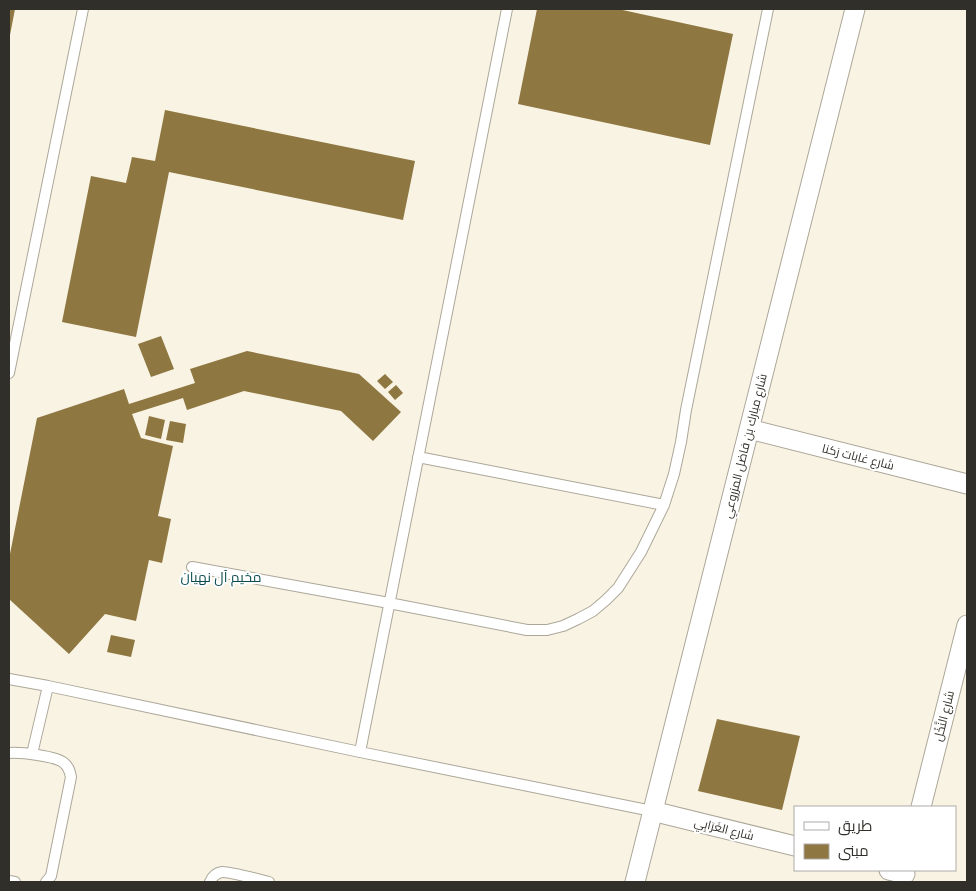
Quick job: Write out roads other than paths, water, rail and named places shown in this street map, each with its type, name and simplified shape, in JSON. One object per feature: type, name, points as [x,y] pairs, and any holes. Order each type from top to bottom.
[{"type":"street","name":"شارع مبارك بن فاضل المزروعي","points":[[634,882],[855,9]]},
{"type":"street","name":"شارع غابات رَكنا","points":[[749,429],[967,484]]},
{"type":"street","name":"شارع النَّخْل","points":[[921,806],[967,625]]},
{"type":"street","name":"شارع الغَرَابِي","points":[[652,811],[794,846]]},
{"type":"lane","points":[[9,373],[83,9]]},
{"type":"lane","points":[[360,752],[507,9]]},
{"type":"lane","points":[[192,567],[527,630],[546,630],[563,626],[593,611],[606,600],[618,588],[641,552],[664,505],[674,474],[682,442],[686,410],[768,9]]},
{"type":"lane","points":[[418,457],[664,505]]},
{"type":"lane","points":[[9,679],[652,811]]},
{"type":"lane","points":[[32,754],[48,686]]},
{"type":"lane","points":[[9,753],[32,754],[59,760],[68,766],[70,771],[71,777],[51,876],[46,882]]},
{"type":"lane","points":[[210,882],[216,874],[224,872],[268,882]]},
{"type":"lane","points":[[9,881],[15,882]]},
{"type":"district","name":"مخيم آل نهيان","points":[[221,577]]}]
